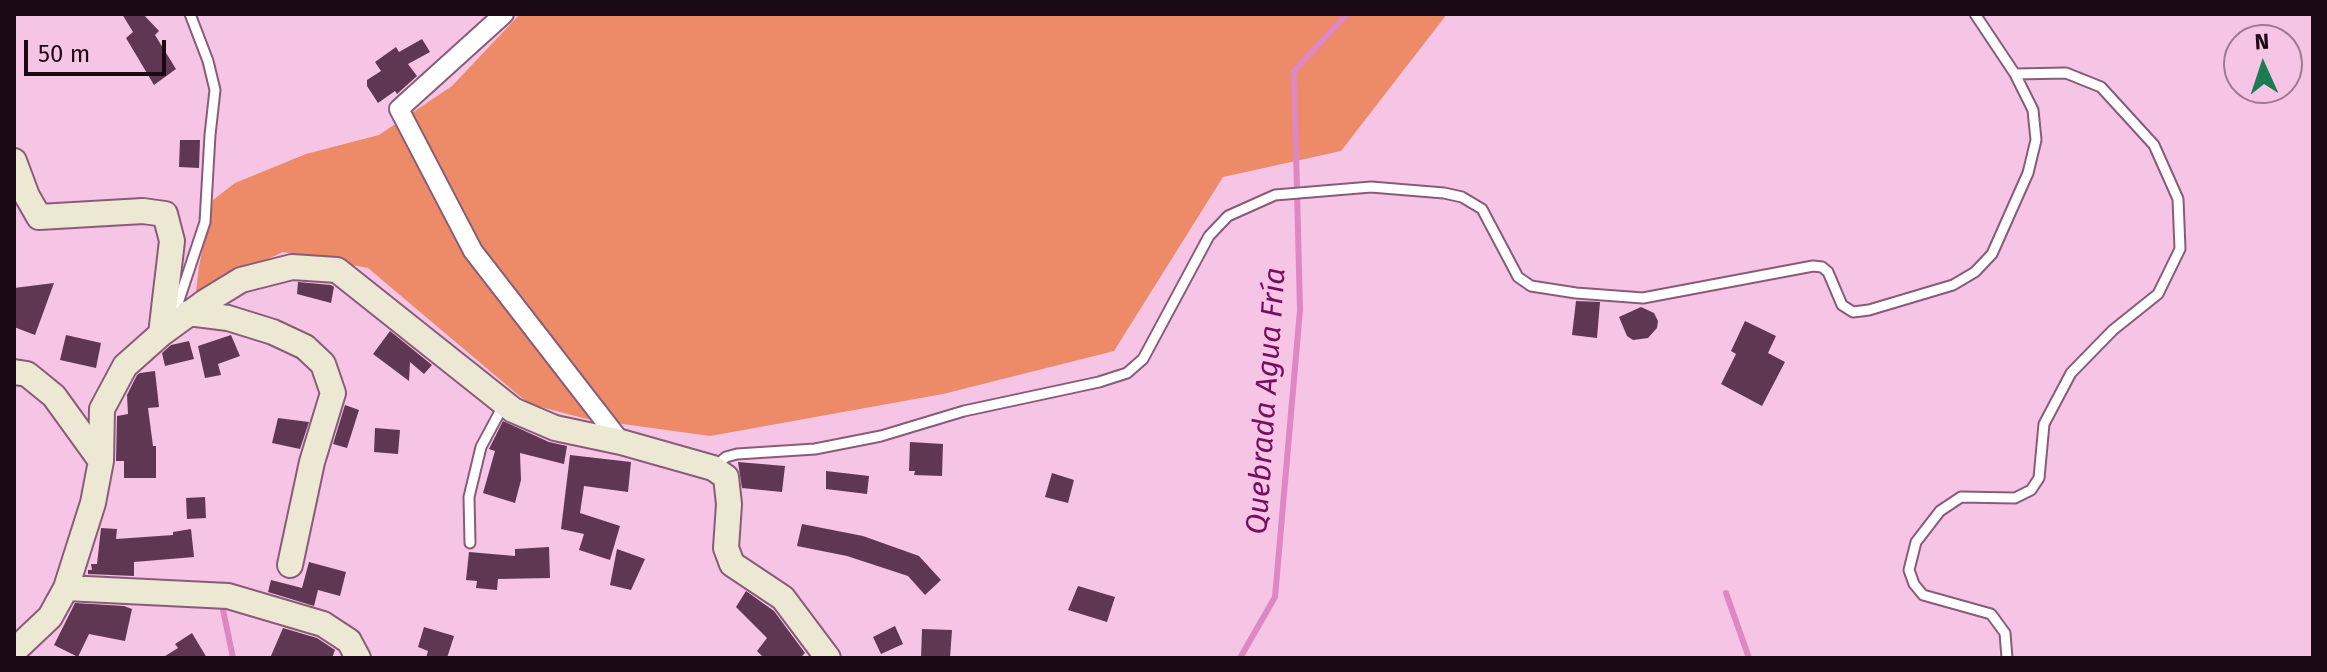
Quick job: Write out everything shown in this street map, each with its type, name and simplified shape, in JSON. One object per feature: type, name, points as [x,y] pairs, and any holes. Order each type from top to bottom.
[{"type":"street","points":[[504,14],[399,109],[473,251],[621,442]]},
{"type":"street","points":[[14,161],[39,217],[143,211],[165,214],[172,241],[173,324]]},
{"type":"street","points":[[14,651],[50,617],[66,588],[93,503],[101,461],[102,409],[125,366],[173,324],[241,280],[292,267],[337,270],[513,410],[555,428],[621,442],[713,468],[726,477],[726,548],[732,564],[783,598],[828,658]]},
{"type":"street","points":[[173,324],[228,318],[273,332],[305,347],[323,364],[333,393],[312,462],[290,565]]},
{"type":"street","points":[[14,372],[27,374],[54,396],[101,461]]},
{"type":"street","points":[[66,588],[228,596],[323,624],[349,641],[358,658]]},
{"type":"lane","points":[[173,324],[205,222],[215,90],[208,61],[190,14]]},
{"type":"lane","points":[[713,468],[726,457],[737,454],[815,449],[881,436],[964,411],[1099,382],[1127,373],[1143,359],[1209,236],[1228,216],[1275,195],[1371,187],[1462,197],[1482,209],[1518,277],[1531,286],[1576,293],[1643,298],[1813,266],[1822,267],[1828,272],[1842,305],[1853,312],[1953,285],[1975,272],[1992,254],[2028,173],[2036,140],[2033,110],[2015,74],[1975,14]]},
{"type":"lane","points":[[2007,658],[2005,633],[1991,614],[1923,595],[1914,584],[1909,570],[1916,542],[1940,511],[1961,497],[2015,498],[2031,490],[2039,478],[2044,424],[2071,373],[2113,330],[2158,294],[2180,249],[2178,199],[2154,145],[2101,87],[2066,73],[2015,74]]},
{"type":"lane","points":[[470,543],[469,497],[481,447],[505,403]]},
{"type":"shaded area","points":[[520,14],[1447,14],[1341,151],[1223,177],[1114,351],[943,394],[710,436],[587,419],[529,404],[368,268],[283,252],[196,292],[213,200],[235,183],[306,154],[379,135],[452,86]]},
{"type":"building","points":[[122,14],[143,14],[159,31],[155,35],[176,69],[154,85],[126,38],[133,32]]},
{"type":"building","points":[[422,39],[430,52],[408,64],[417,76],[397,94],[395,91],[378,103],[367,86],[367,80],[381,71],[375,62],[396,47],[399,52]]},
{"type":"building","points":[[180,140],[200,140],[199,168],[179,167]]},
{"type":"building","points":[[298,282],[331,285],[334,287],[331,303],[297,294]]},
{"type":"building","points":[[54,283],[35,335],[14,327],[14,288]]},
{"type":"building","points":[[1576,301],[1600,302],[1597,338],[1572,335]]},
{"type":"building","points":[[1641,307],[1654,313],[1657,328],[1648,338],[1633,340],[1627,336],[1619,317]]},
{"type":"building","points":[[1745,321],[1776,336],[1768,353],[1785,362],[1762,406],[1721,384],[1736,354],[1731,351]]},
{"type":"building","points":[[390,331],[432,365],[424,374],[410,362],[409,381],[373,354]]},
{"type":"building","points":[[66,335],[101,343],[96,368],[60,360]]},
{"type":"building","points":[[231,335],[240,356],[218,364],[221,375],[205,378],[198,346]]},
{"type":"building","points":[[189,341],[194,359],[165,366],[162,353],[171,345]]},
{"type":"building","points":[[155,371],[159,407],[148,408],[153,446],[156,446],[156,478],[124,478],[124,461],[116,461],[117,416],[128,414],[127,395],[137,375]]},
{"type":"building","points":[[345,405],[359,410],[347,448],[333,444]]},
{"type":"building","points":[[278,418],[309,422],[300,449],[272,443]]},
{"type":"building","points":[[503,421],[549,442],[567,446],[564,464],[520,453],[521,480],[515,503],[483,493],[495,451],[489,449]]},
{"type":"building","points":[[375,428],[400,430],[398,454],[374,452]]},
{"type":"building","points":[[910,442],[943,444],[942,476],[914,475],[915,471],[909,471]]},
{"type":"building","points":[[570,455],[631,462],[628,492],[584,486],[580,513],[620,526],[610,560],[579,550],[584,534],[561,529]]},
{"type":"building","points":[[738,462],[785,466],[782,492],[742,488]]},
{"type":"building","points":[[826,471],[869,476],[867,494],[826,489]]},
{"type":"building","points":[[1052,473],[1074,480],[1068,503],[1045,497]]},
{"type":"building","points":[[205,497],[206,518],[187,519],[186,498]]},
{"type":"building","points":[[802,524],[863,536],[919,556],[941,580],[925,595],[908,576],[847,556],[797,546]]},
{"type":"building","points":[[101,528],[117,529],[116,539],[173,535],[173,532],[191,529],[194,557],[134,562],[134,576],[88,574],[88,570],[92,570],[91,564],[97,564]]},
{"type":"building","points":[[549,547],[550,578],[498,579],[497,590],[476,588],[477,581],[466,580],[469,552],[515,556],[515,549]]},
{"type":"building","points":[[617,549],[645,559],[631,590],[610,585]]},
{"type":"building","points":[[309,562],[346,572],[340,596],[318,590],[314,606],[268,592],[271,580],[302,588]]},
{"type":"building","points":[[1078,586],[1115,597],[1107,622],[1068,610]]},
{"type":"building","points":[[746,591],[774,611],[805,653],[800,658],[764,658],[757,651],[767,638],[736,607]]},
{"type":"building","points":[[75,603],[132,609],[125,641],[89,634],[78,657],[54,645]]},
{"type":"building","points":[[895,626],[903,644],[881,654],[873,637]]},
{"type":"building","points":[[424,627],[454,636],[447,658],[426,658],[428,651],[418,647]]},
{"type":"building","points":[[283,628],[317,638],[335,650],[332,658],[270,658]]},
{"type":"building","points":[[922,629],[952,630],[950,658],[921,658]]},
{"type":"building","points":[[192,633],[207,658],[162,658],[178,648],[175,644]]},
{"type":"waterway","name":"Quebrada Agua Fría","points":[[1240,658],[1275,597],[1300,310],[1294,71],[1347,14]]},
{"type":"waterway","points":[[1726,593],[1749,658]]},
{"type":"waterway","points":[[222,605],[233,658]]}]
